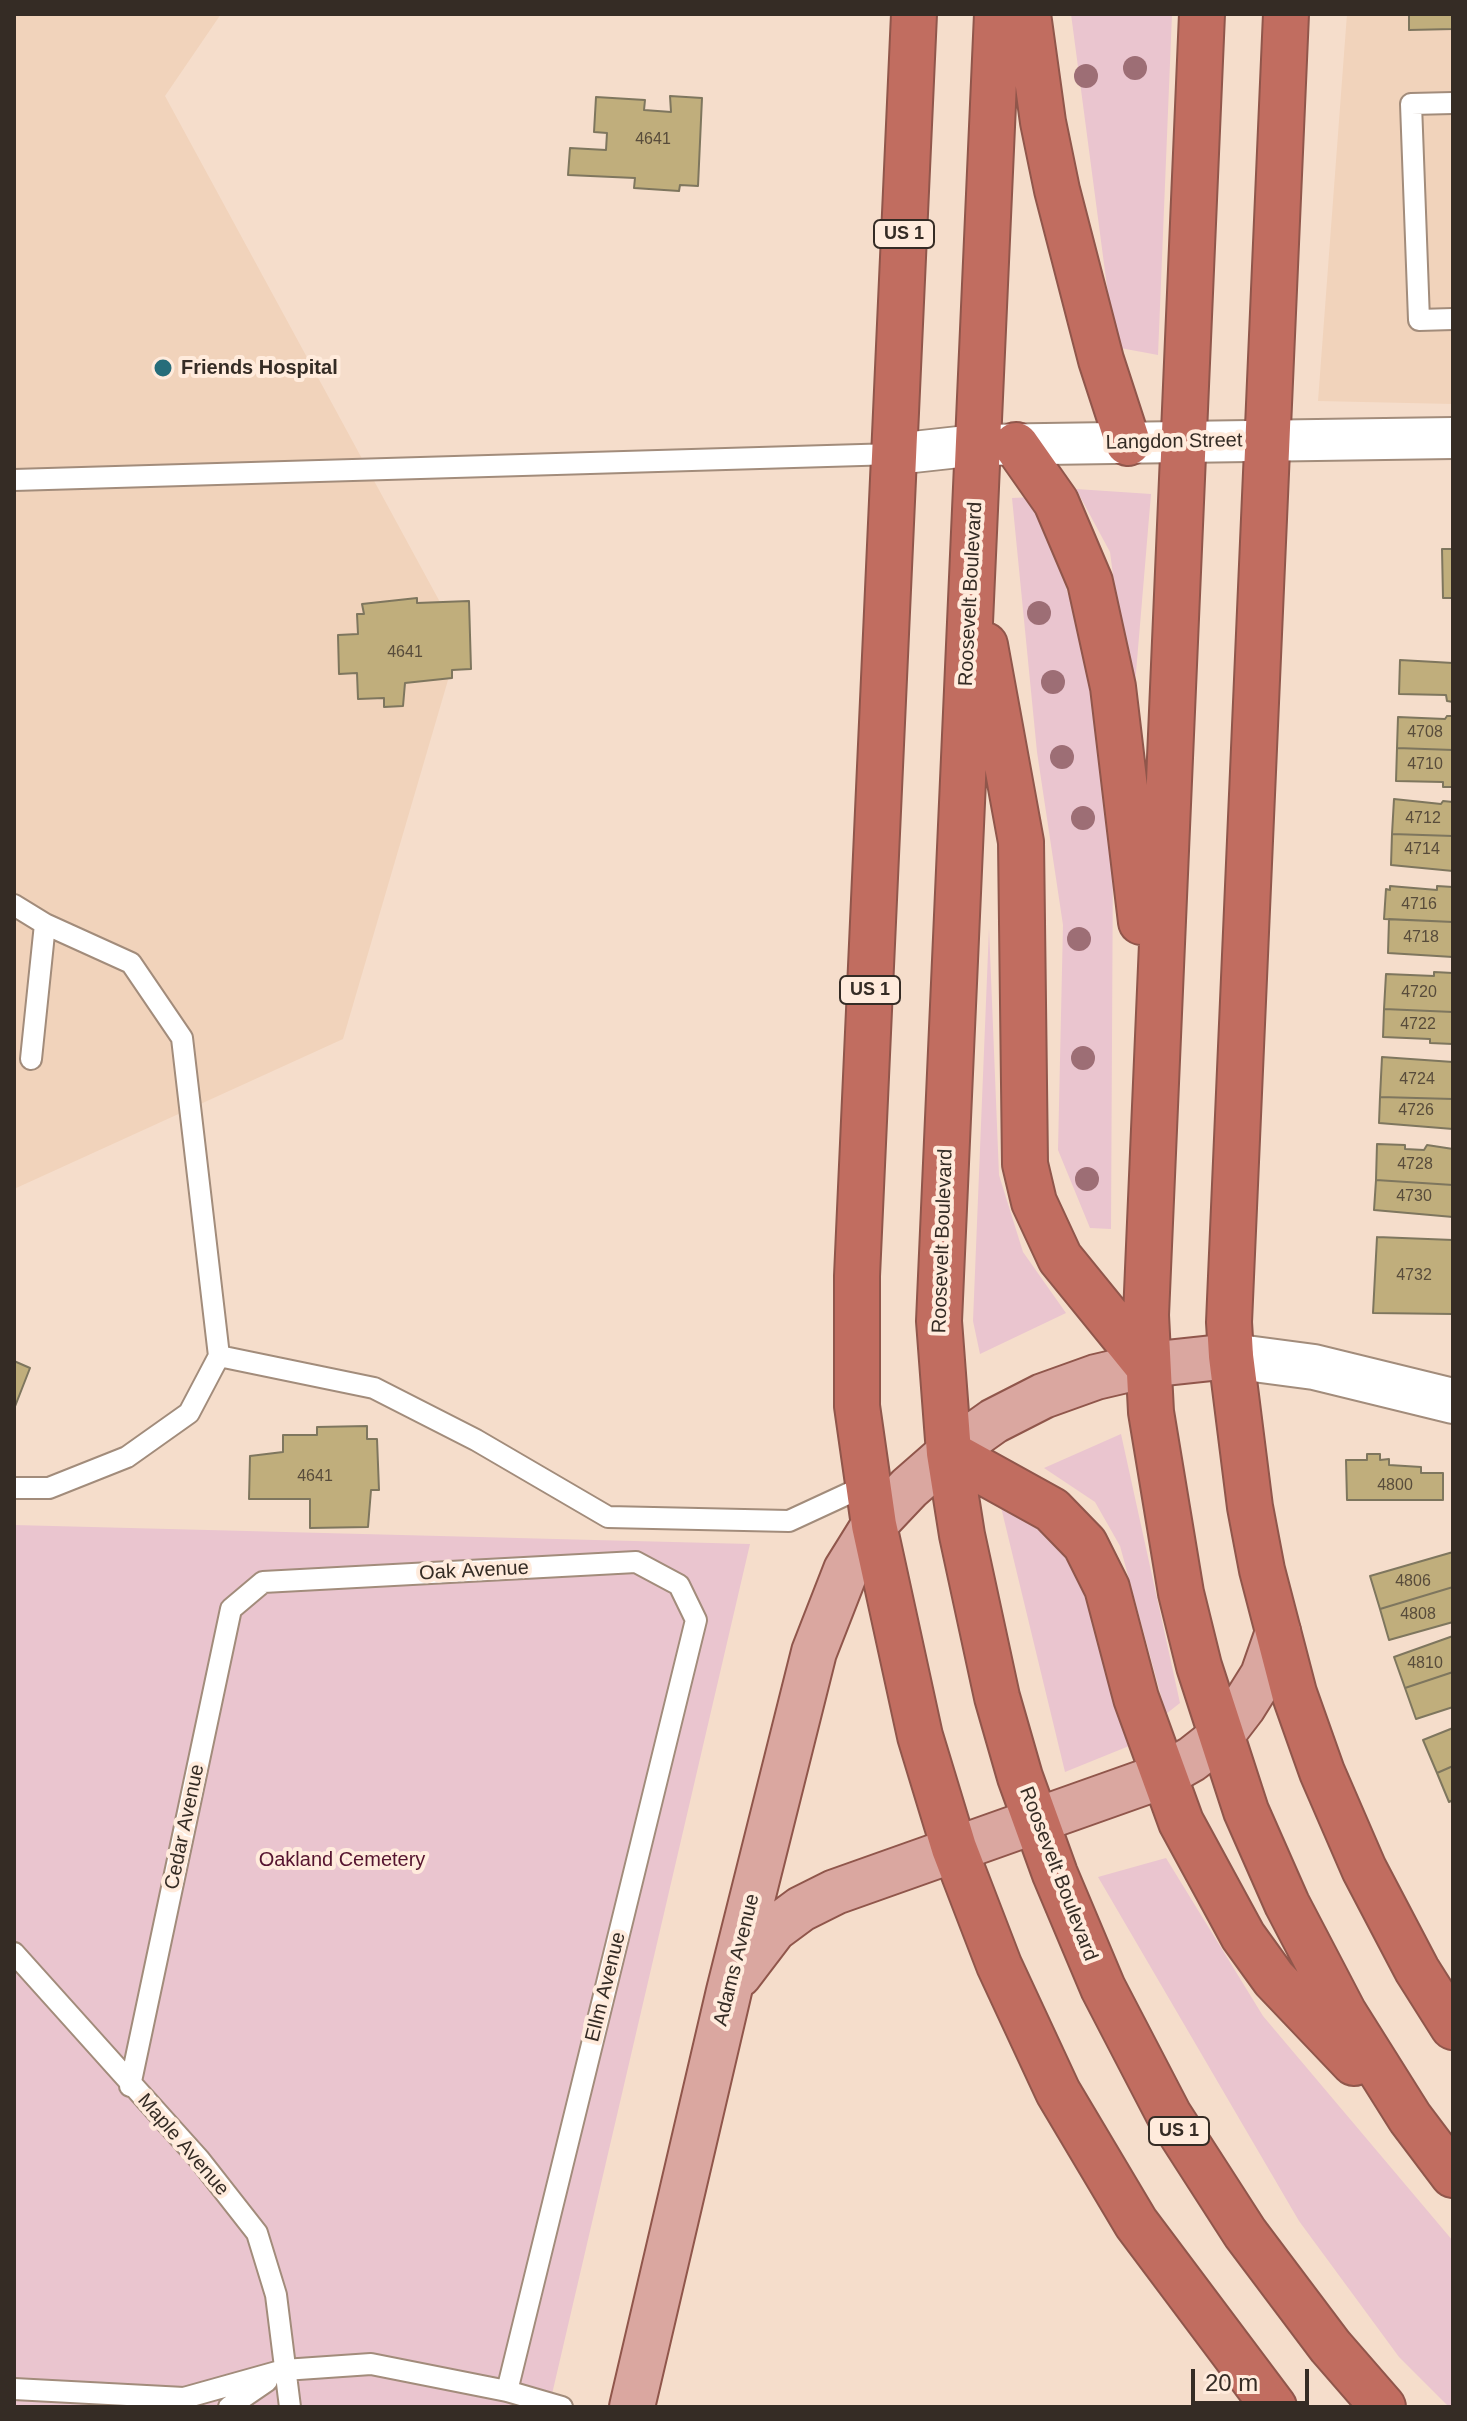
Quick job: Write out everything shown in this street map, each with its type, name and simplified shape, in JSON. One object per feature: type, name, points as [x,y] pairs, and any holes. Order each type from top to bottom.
[{"type":"highway","name":"US 1","points":[[914,14],[856,1323],[857,1406],[871,1505],[902,1665],[954,1848],[975,1908],[1020,2012],[1058,2092],[1136,2223],[1274,2407]]},
{"type":"highway","name":"Roosevelt Boulevard","points":[[997,14],[996,445],[972,576],[939,1321],[949,1453],[985,1642],[1035,1820],[1103,1988],[1169,2115],[1278,2279],[1383,2407]]},
{"type":"highway","points":[[1028,14],[1043,122],[1064,219],[1101,360],[1128,443]]},
{"type":"highway","points":[[1202,14],[1156,1051],[1147,1365],[1157,1458],[1178,1579],[1220,1737],[1246,1811],[1287,1904],[1344,2013],[1410,2118],[1453,2175]]},
{"type":"highway","points":[[1200,69],[1218,14]]},
{"type":"highway","points":[[1286,14],[1230,1307],[1231,1356],[1250,1507],[1294,1693],[1341,1819],[1390,1921],[1453,2027]]},
{"type":"highway","points":[[996,445],[1056,502],[1090,582],[1113,687],[1156,1051]]},
{"type":"highway","points":[[972,576],[1021,842],[1023,1127],[1028,1177],[1045,1232],[1060,1258],[1147,1365]]},
{"type":"highway","points":[[949,1453],[1052,1510],[1085,1544],[1107,1588],[1136,1698],[1162,1776],[1218,1892],[1274,1979],[1410,2118]]},
{"type":"main road","name":"Adams Avenue","points":[[632,2407],[729,1991],[814,1652],[871,1505],[994,1421],[1043,1396],[1096,1377],[1147,1365],[1231,1356]]},
{"type":"main road","points":[[1231,1356],[1314,1367],[1453,1401]]},
{"type":"main road","points":[[729,1991],[774,1929],[801,1909],[835,1892],[1162,1776],[1220,1737],[1263,1675],[1278,1632]]},
{"type":"street","name":"Langdon Street","points":[[895,454],[996,445],[1453,438]]},
{"type":"lane","points":[[1453,103],[1411,104],[1419,320],[1453,319]]},
{"type":"lane","points":[[14,480],[895,454]]},
{"type":"lane","points":[[14,905],[45,924],[131,963],[182,1038],[219,1356],[189,1413],[127,1457],[49,1488],[14,1488]]},
{"type":"lane","points":[[31,1059],[45,924]]},
{"type":"lane","points":[[219,1356],[374,1388],[476,1440],[608,1517],[789,1521],[871,1505]]},
{"type":"lane","name":"Oak Avenue","points":[[263,1582],[636,1562],[679,1585]]},
{"type":"lane","name":"Cedar Avenue","points":[[130,2086],[231,1609],[263,1582]]},
{"type":"lane","name":"Ellm Avenue","points":[[507,2391],[696,1620],[679,1585]]},
{"type":"lane","name":"Maple Avenue","points":[[14,1953],[130,2086],[199,2159],[257,2233],[276,2295],[290,2407]]},
{"type":"lane","points":[[14,2389],[184,2398],[284,2370],[371,2364],[507,2391],[562,2407]]},
{"type":"lane","points":[[229,2407],[284,2370]]},
{"type":"shaded area","name":"Friends Hospital","points":[[14,14],[221,14],[165,96],[460,639],[343,1039],[14,1189]]},
{"type":"shaded area","points":[[1347,14],[1453,14],[1453,404],[1318,401]]},
{"type":"green space","points":[[1071,14],[1172,14],[1158,355],[1115,347]]},
{"type":"green space","points":[[1076,489],[1151,494],[1132,720],[1110,552]]},
{"type":"green space","points":[[1033,497],[1045,516],[1089,665],[1113,850],[1111,1229],[1090,1228],[1058,1150],[1063,925],[1037,752],[1012,498]]},
{"type":"green space","points":[[989,928],[999,1175],[1023,1252],[1066,1313],[980,1354],[973,1321]]},
{"type":"green space","points":[[1121,1434],[1180,1703],[1166,1714],[1120,1546],[1095,1502],[1044,1468]]},
{"type":"green space","points":[[1000,1503],[1058,1531],[1090,1574],[1134,1744],[1065,1772]]},
{"type":"green space","name":"Oakland Cemetery","points":[[14,1525],[750,1544],[549,2407],[14,2407]]},
{"type":"green space","points":[[1166,1858],[1263,2016],[1453,2241],[1453,2407],[1449,2407],[1399,2357],[1299,2221],[1098,1877]]},
{"type":"building","points":[[1409,14],[1453,14],[1453,29],[1409,30]]},
{"type":"building","points":[[670,96],[702,98],[698,186],[680,185],[679,191],[634,188],[635,178],[568,175],[570,148],[606,150],[607,133],[594,132],[596,97],[645,100],[644,110],[671,112]]},
{"type":"building","points":[[1442,549],[1453,549],[1453,598],[1443,598]]},
{"type":"building","points":[[417,598],[417,603],[469,601],[471,669],[452,670],[452,678],[405,683],[403,706],[384,707],[384,698],[358,699],[357,673],[339,674],[338,635],[358,634],[357,614],[364,614],[362,604]]},
{"type":"building","points":[[1400,660],[1453,663],[1453,702],[1447,701],[1446,695],[1399,694]]},
{"type":"building","points":[[1453,716],[1453,750],[1397,748],[1398,717],[1445,719]]},
{"type":"building","points":[[1397,748],[1453,750],[1453,787],[1443,787],[1443,782],[1396,781]]},
{"type":"building","points":[[1394,799],[1441,804],[1443,801],[1453,802],[1453,836],[1392,834]]},
{"type":"building","points":[[1392,834],[1453,836],[1453,871],[1391,865]]},
{"type":"building","points":[[1390,886],[1437,890],[1437,886],[1453,887],[1453,922],[1384,919],[1386,889],[1390,890]]},
{"type":"building","points":[[1389,919],[1453,922],[1453,957],[1388,953]]},
{"type":"building","points":[[1434,972],[1453,973],[1453,1012],[1384,1009],[1386,974],[1434,976]]},
{"type":"building","points":[[1384,1009],[1453,1012],[1453,1044],[1430,1043],[1430,1039],[1383,1037]]},
{"type":"building","points":[[1382,1057],[1453,1062],[1453,1099],[1380,1097]]},
{"type":"building","points":[[1380,1097],[1453,1099],[1453,1129],[1379,1123]]},
{"type":"building","points":[[1377,1144],[1405,1145],[1405,1149],[1424,1150],[1427,1145],[1453,1149],[1453,1185],[1376,1180]]},
{"type":"building","points":[[1376,1180],[1453,1185],[1453,1217],[1374,1210]]},
{"type":"building","points":[[1377,1237],[1453,1240],[1453,1314],[1373,1313]]},
{"type":"building","points":[[14,1361],[30,1368],[14,1409]]},
{"type":"building","points":[[367,1426],[367,1439],[377,1439],[379,1490],[371,1490],[368,1527],[310,1528],[310,1499],[249,1499],[250,1456],[283,1452],[283,1435],[317,1435],[317,1427]]},
{"type":"building","points":[[1367,1454],[1380,1454],[1380,1460],[1389,1459],[1389,1465],[1421,1467],[1421,1473],[1443,1473],[1443,1500],[1347,1500],[1346,1460],[1367,1460]]},
{"type":"building","points":[[1453,1552],[1453,1587],[1380,1609],[1370,1576]]},
{"type":"building","points":[[1453,1587],[1453,1622],[1389,1640],[1380,1609]]},
{"type":"building","points":[[1453,1636],[1453,1672],[1405,1688],[1394,1657]]},
{"type":"building","points":[[1453,1672],[1453,1707],[1416,1719],[1405,1688]]},
{"type":"building","points":[[1453,1728],[1453,1766],[1437,1773],[1423,1740]]},
{"type":"building","points":[[1453,1766],[1453,1800],[1449,1802],[1437,1773]]},
{"type":"place","name":"Friends Hospital","points":[[163,368]]}]
